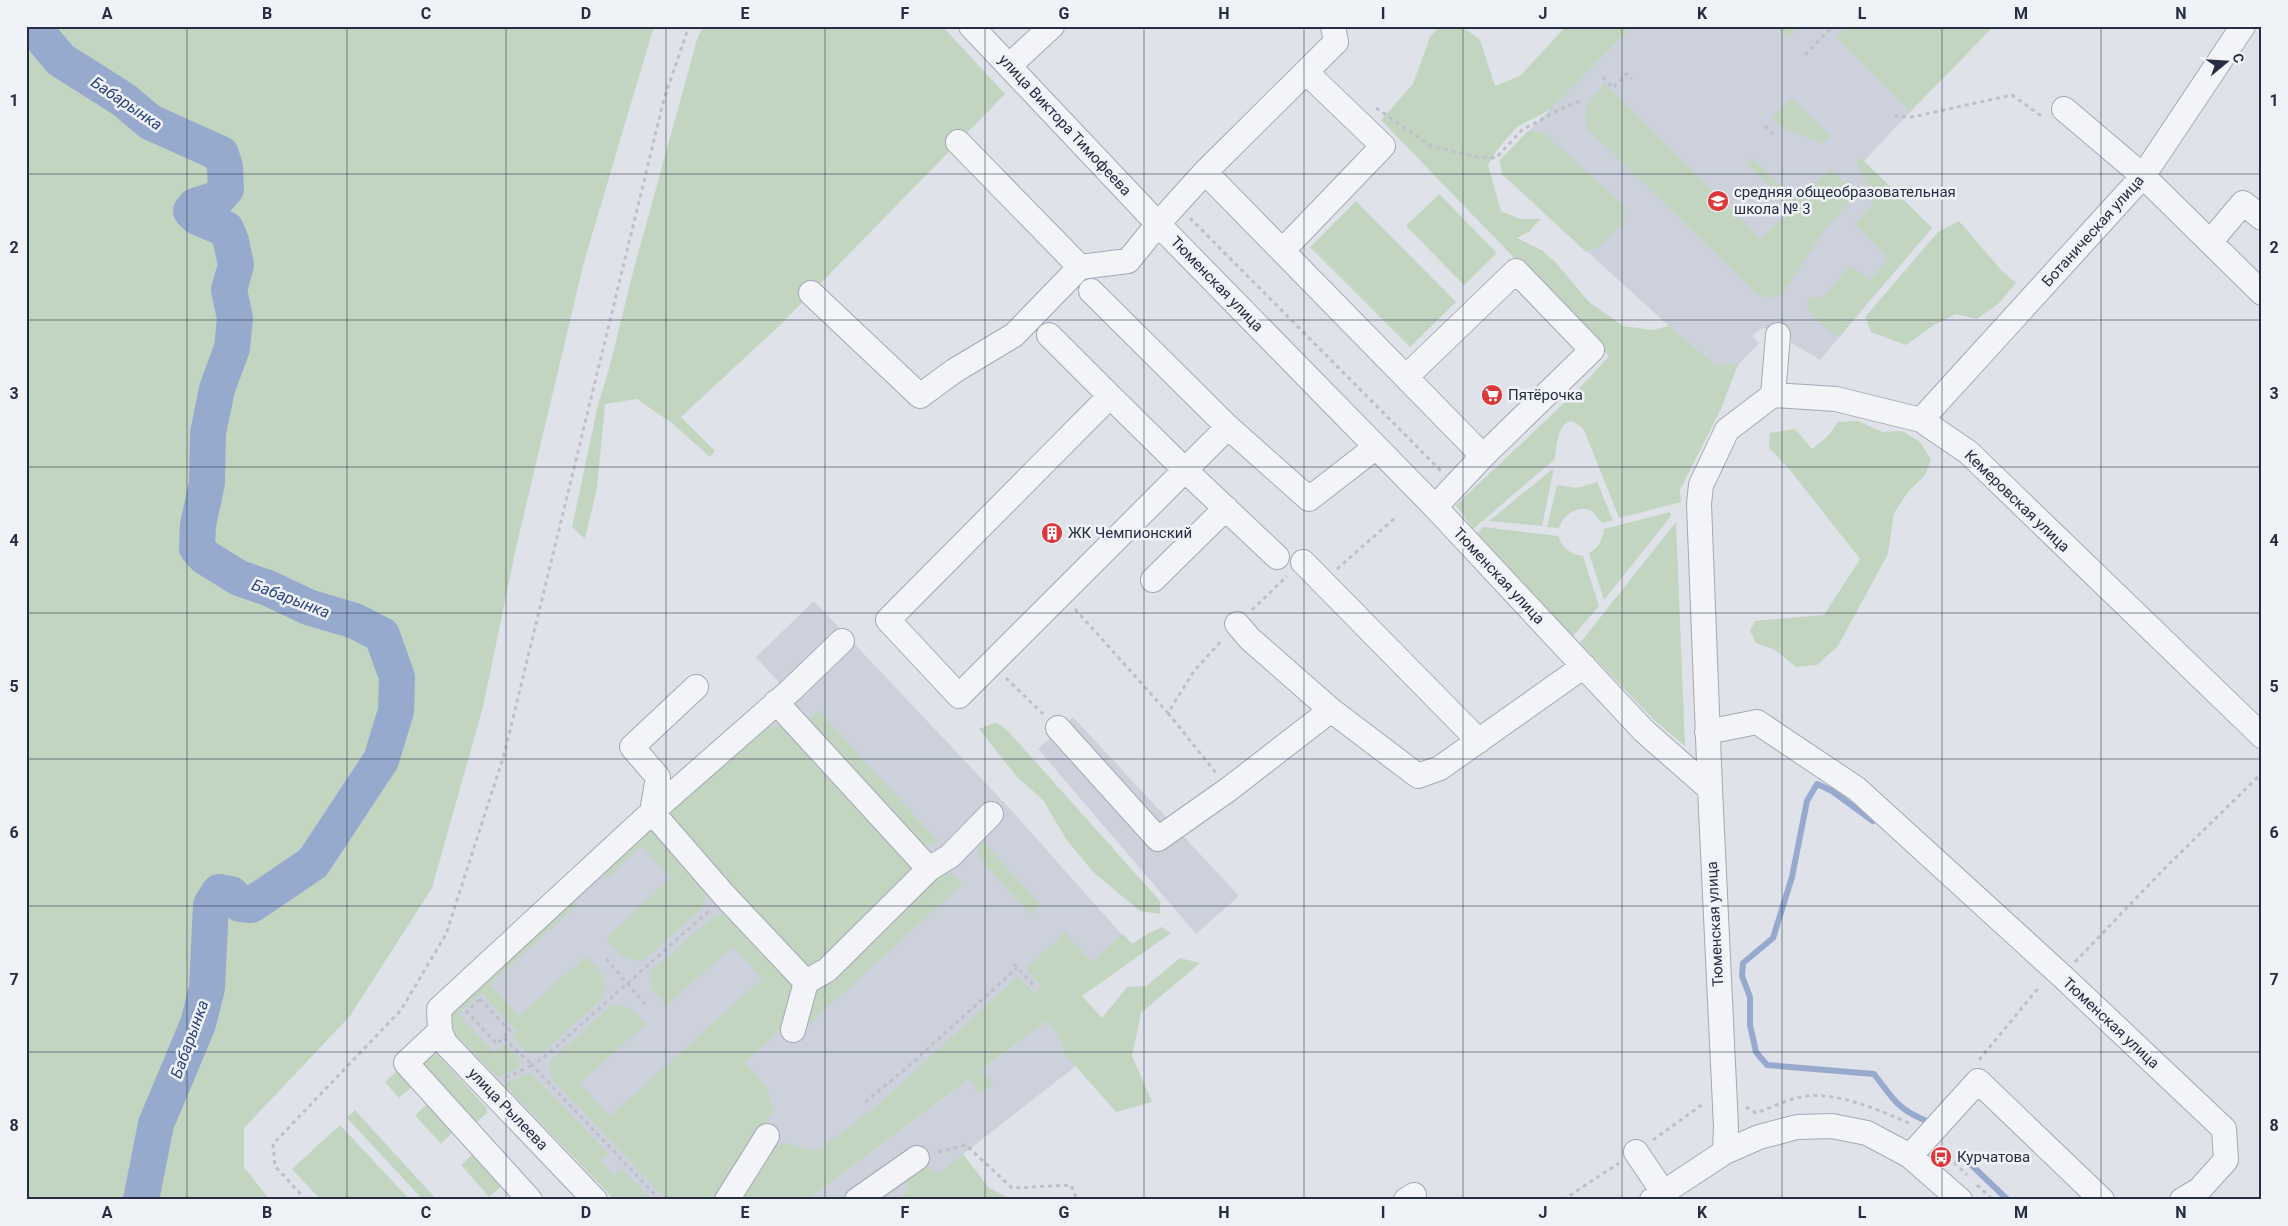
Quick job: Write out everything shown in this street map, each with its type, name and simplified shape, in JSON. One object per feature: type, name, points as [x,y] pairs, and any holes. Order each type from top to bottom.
[{"type":"street","name":"улица Виктора Тимофеева","points":[[971,26],[1158,224]]},
{"type":"street","points":[[1009,66],[1052,26]]},
{"type":"street","points":[[1158,224],[1206,172],[1336,42],[1333,26]]},
{"type":"street","name":"Ботаническая улица","points":[[1921,420],[2143,176],[2243,26]]},
{"type":"street","points":[[1283,250],[1383,146],[1306,72]]},
{"type":"street","points":[[2064,109],[2143,176],[2262,293]]},
{"type":"street","points":[[811,293],[920,396],[954,371],[1014,335],[1080,267],[958,142]]},
{"type":"street","points":[[1206,172],[1483,456]]},
{"type":"street","points":[[2210,242],[2243,202],[2262,218]]},
{"type":"street","name":"Тюменская улица","points":[[1080,267],[1128,261],[1158,224],[1434,507],[1644,730],[1710,789],[1726,1127],[1725,1152]]},
{"type":"street","points":[[1406,377],[1516,270],[1592,350],[1483,456],[1434,507]]},
{"type":"street","points":[[1091,291],[1228,426],[1309,500],[1376,447]]},
{"type":"street","points":[[1049,335],[1185,470],[1278,557]]},
{"type":"street","points":[[1710,789],[1699,504],[1701,485],[1727,430],[1773,395],[1778,335]]},
{"type":"street","name":"Кемеровская улица","points":[[1773,395],[1836,399],[1921,420],[1968,452],[2262,736]]},
{"type":"street","points":[[1110,396],[888,620],[959,696],[1228,426]]},
{"type":"street","points":[[1154,580],[1226,508]]},
{"type":"street","points":[[1302,562],[1479,741]]},
{"type":"street","points":[[1237,624],[1250,639],[1330,710],[1418,776],[1440,768],[1584,666]]},
{"type":"street","points":[[530,1200],[406,1063],[440,1020],[652,812],[842,641]]},
{"type":"street","points":[[652,812],[658,777],[632,747],[696,687]]},
{"type":"street","points":[[776,702],[929,869]]},
{"type":"street","points":[[1058,728],[1158,839],[1229,789],[1330,710]]},
{"type":"street","name":"Тюменская улица","points":[[1707,732],[1757,722],[1857,788],[2062,976],[2224,1129],[2226,1160],[2200,1190],[2182,1200]]},
{"type":"street","points":[[652,812],[725,896],[806,982]]},
{"type":"street","points":[[793,1030],[806,982],[827,970],[929,869],[950,856],[990,814]]},
{"type":"street","name":"улица Рылеева","points":[[440,1020],[445,1043],[596,1200]]},
{"type":"street","points":[[1910,1156],[1978,1081],[2102,1200]]},
{"type":"street","points":[[1636,1152],[1657,1196],[1725,1152],[1759,1137],[1797,1127],[1832,1126],[1867,1132],[1910,1156],[1960,1200]]},
{"type":"street","points":[[728,1200],[767,1136]]},
{"type":"street","points":[[857,1200],[917,1158]]},
{"type":"path","points":[[306,1200],[275,1166],[273,1144],[341,1075],[401,1010],[446,934],[504,755],[664,99],[689,26]]},
{"type":"path","points":[[1805,55],[1833,26]]},
{"type":"path","points":[[1602,78],[1613,88],[1627,74],[1632,79]]},
{"type":"path","points":[[1894,116],[1912,117],[2012,95],[2024,104]]},
{"type":"path","points":[[1373,107],[1382,110],[1432,146],[1477,157],[1496,158],[1522,130],[1564,107],[1580,101]]},
{"type":"path","points":[[1765,126],[1776,136]]},
{"type":"path","points":[[1334,572],[1396,517]]},
{"type":"path","points":[[1168,713],[1194,671],[1237,624],[1302,562]]},
{"type":"path","points":[[1068,615],[1074,608],[1168,713],[1229,789]]},
{"type":"path","points":[[1005,676],[1058,728]]},
{"type":"path","points":[[1978,1081],[1979,1060],[2038,986],[2062,976],[2164,869],[2262,773]]},
{"type":"path","points":[[487,1087],[532,1065],[547,1055],[725,896]]},
{"type":"path","points":[[606,959],[646,1004]]},
{"type":"path","points":[[1014,964],[1035,987]]},
{"type":"path","points":[[865,1102],[903,1071],[1017,968]]},
{"type":"path","points":[[480,999],[510,1031],[504,1038],[497,1044],[467,1012],[480,999]]},
{"type":"path","points":[[504,1038],[660,1200]]},
{"type":"path","points":[[917,1158],[966,1145],[1012,1188],[1071,1185],[1077,1200]]},
{"type":"shaded area","name":"средняя общеобразовательная школа № 3","points":[[1633,26],[1847,26],[1836,38],[1910,112],[1864,161],[1932,228],[1820,360],[1766,328],[1760,329],[1752,336],[1759,343],[1738,365],[1716,365],[1669,326],[1502,174],[1500,160]]},
{"type":"shaded area","points":[[814,601],[1013,812],[1131,945],[786,1200],[615,1200],[455,1034],[454,1004],[781,685],[756,657]]},
{"type":"shaded area","points":[[1073,717],[1239,896],[1196,934],[1038,749]]},
{"type":"shaded area","points":[[1047,1021],[1058,1036],[1064,1053],[1076,1066],[939,1173],[905,1182],[911,1189],[897,1200],[807,1200]]},
{"type":"green space","points":[[26,26],[654,26],[584,262],[517,543],[483,707],[432,888],[350,1016],[244,1128],[244,1167],[270,1200],[26,1200]]},
{"type":"green space","points":[[704,26],[942,26],[1005,94],[780,325],[681,417],[715,451],[710,457],[673,424],[637,399],[605,404],[597,488],[585,539],[572,527],[598,405],[698,36]]},
{"type":"green space","points":[[1440,26],[1462,26],[1480,40],[1495,86],[1520,76],[1566,26],[1633,26],[1551,109],[1517,127],[1497,150],[1488,165],[1501,211],[1520,219],[1540,219],[1530,231],[1517,238],[1543,251],[1557,264],[1589,302],[1623,326],[1652,330],[1669,326],[1716,365],[1738,365],[1720,411],[1680,490],[1681,502],[1619,518],[1584,430],[1576,423],[1570,422],[1561,429],[1555,459],[1473,529],[1456,505],[1577,391],[1609,356],[1381,120],[1413,84],[1430,37]]},
{"type":"green space","points":[[1776,26],[1796,26],[1797,28],[1788,38]]},
{"type":"green space","points":[[1847,26],[1994,26],[1910,112],[1836,38]]},
{"type":"green space","points":[[1605,83],[1761,239],[1792,208],[1747,164],[1753,158],[1797,201],[1830,169],[1856,195],[1825,229],[1783,293],[1769,298],[1756,293],[1588,129],[1585,115],[1586,109],[1592,98]]},
{"type":"green space","points":[[1792,98],[1831,136],[1823,144],[1782,128],[1772,118]]},
{"type":"green space","points":[[1527,132],[1543,132],[1623,205],[1625,219],[1599,248],[1585,251],[1502,174],[1500,160]]},
{"type":"green space","points":[[1860,157],[1932,228],[1838,337],[1813,316],[1807,306],[1807,300],[1816,296],[1823,298],[1850,265],[1870,280],[1888,258],[1855,224],[1878,197],[1866,182],[1856,162]]},
{"type":"green space","points":[[1439,194],[1497,253],[1464,285],[1406,226]]},
{"type":"green space","points":[[1356,201],[1456,302],[1410,347],[1310,247]]},
{"type":"green space","points":[[1959,221],[2002,271],[2016,283],[1999,303],[1977,319],[1956,314],[1934,325],[1906,345],[1871,332],[1865,317],[1938,232]]},
{"type":"green space","points":[[1858,421],[1882,432],[1902,431],[1920,442],[1931,459],[1925,475],[1908,492],[1894,513],[1888,554],[1838,646],[1817,665],[1796,667],[1775,650],[1756,643],[1750,631],[1755,621],[1824,615],[1860,559],[1790,470],[1769,448],[1770,433],[1795,429],[1812,449],[1828,436],[1838,422]]},
{"type":"green space","points":[[1554,468],[1542,526],[1489,521]]},
{"type":"green space","points":[[1597,482],[1613,520],[1602,523],[1589,510],[1578,509],[1564,519],[1559,528],[1547,527],[1557,485],[1577,488]]},
{"type":"green space","points":[[1670,512],[1671,516],[1604,600],[1589,553],[1600,543],[1604,529]]},
{"type":"green space","points":[[1676,522],[1685,746],[1655,721],[1580,643]]},
{"type":"green space","points":[[1483,527],[1558,536],[1567,550],[1583,556],[1599,606],[1573,636],[1477,533]]},
{"type":"green space","points":[[818,710],[938,841],[927,845],[916,844],[814,731],[810,720]]},
{"type":"green space","points":[[996,722],[1008,731],[1160,901],[1160,914],[1140,911],[1093,872],[1066,839],[1043,800],[1017,777],[979,729]]},
{"type":"green space","points":[[766,727],[781,727],[797,735],[906,855],[910,867],[905,880],[812,969],[802,966],[664,813]]},
{"type":"green space","points":[[653,829],[709,890],[702,908],[643,961],[636,961],[631,960],[618,951],[606,938],[671,878],[642,846],[607,878],[603,873],[642,833]]},
{"type":"green space","points":[[982,840],[1041,905],[1030,915],[979,858],[978,849]]},
{"type":"green space","points":[[941,873],[952,874],[963,884],[808,1025],[804,1012],[809,998]]},
{"type":"green space","points":[[568,900],[574,900],[578,904],[490,984],[519,1016],[586,956],[601,974],[605,985],[603,998],[544,1051],[534,1054],[526,1051],[512,1037],[517,1032],[481,993],[458,1014],[495,1053],[505,1044],[520,1060],[518,1068],[497,1077],[455,1034],[451,1020],[454,1004]]},
{"type":"green space","points":[[720,915],[731,915],[797,990],[789,1016],[780,1030],[745,1062],[768,1089],[773,1112],[718,1200],[667,1200],[553,1080],[550,1063],[551,1060],[611,1006],[622,1005],[635,1012],[646,1024],[580,1083],[610,1116],[762,979],[733,946],[666,1006],[652,989],[651,971],[712,918]]},
{"type":"green space","points":[[1162,927],[1171,933],[1082,996],[1102,1018],[1127,987],[1146,986],[1180,958],[1200,963],[1141,1013],[1132,1056],[1152,1102],[1116,1112],[1064,1053],[1058,1036],[1047,1021],[982,1069],[993,1085],[980,1094],[969,1079],[807,1200],[737,1200],[767,1151],[784,1142],[810,1150],[820,1149],[878,1105],[1018,976],[1034,993],[1041,986],[1026,969],[1065,932],[1092,962],[1123,934],[1132,944]]},
{"type":"green space","points":[[433,1054],[437,1054],[487,1108],[487,1113],[477,1122],[472,1122],[422,1064]]},
{"type":"green space","points":[[398,1070],[412,1087],[399,1098],[385,1082]]},
{"type":"green space","points":[[529,1073],[609,1154],[601,1161],[614,1176],[622,1169],[652,1200],[615,1200],[503,1084]]},
{"type":"green space","points":[[427,1104],[453,1132],[441,1144],[415,1115]]},
{"type":"green space","points":[[355,1110],[437,1200],[423,1200],[347,1118]]},
{"type":"green space","points":[[340,1125],[410,1200],[321,1200],[292,1169]]},
{"type":"green space","points":[[963,1154],[989,1188],[1013,1200],[897,1200],[910,1189],[905,1181],[924,1165],[939,1173]]},
{"type":"green space","points":[[472,1155],[478,1155],[502,1185],[489,1197],[461,1165]]},
{"type":"waterway","name":"Бабарынка","points":[[32,26],[61,60],[124,100],[150,122],[221,154],[225,167],[226,189],[217,199],[195,206],[191,211],[197,217],[226,229],[231,241],[236,265],[229,290],[235,318],[232,348],[217,389],[208,433],[207,483],[198,525],[197,548],[205,557],[239,578],[268,588],[308,607],[355,621],[382,635],[397,677],[396,711],[381,760],[313,863],[251,905],[240,904],[231,894],[219,892],[211,905],[207,988],[198,1024],[156,1124],[141,1200]]},
{"type":"waterway","points":[[1873,821],[1832,791],[1817,784],[1807,801],[1792,877],[1773,938],[1743,963],[1742,976],[1750,997],[1750,1025],[1756,1052],[1767,1065],[1874,1074],[1901,1106],[1924,1120]]},
{"type":"waterway","points":[[1963,1157],[2008,1200]]},
{"type":"place","name":"средняя общеобразовательная школа № 3","points":[[1718,201]]},
{"type":"place","name":"Пятёрочка","points":[[1492,395]]},
{"type":"place","name":"ЖК Чемпионский","points":[[1052,533]]},
{"type":"place","name":"Курчатова","points":[[1941,1157]]}]
